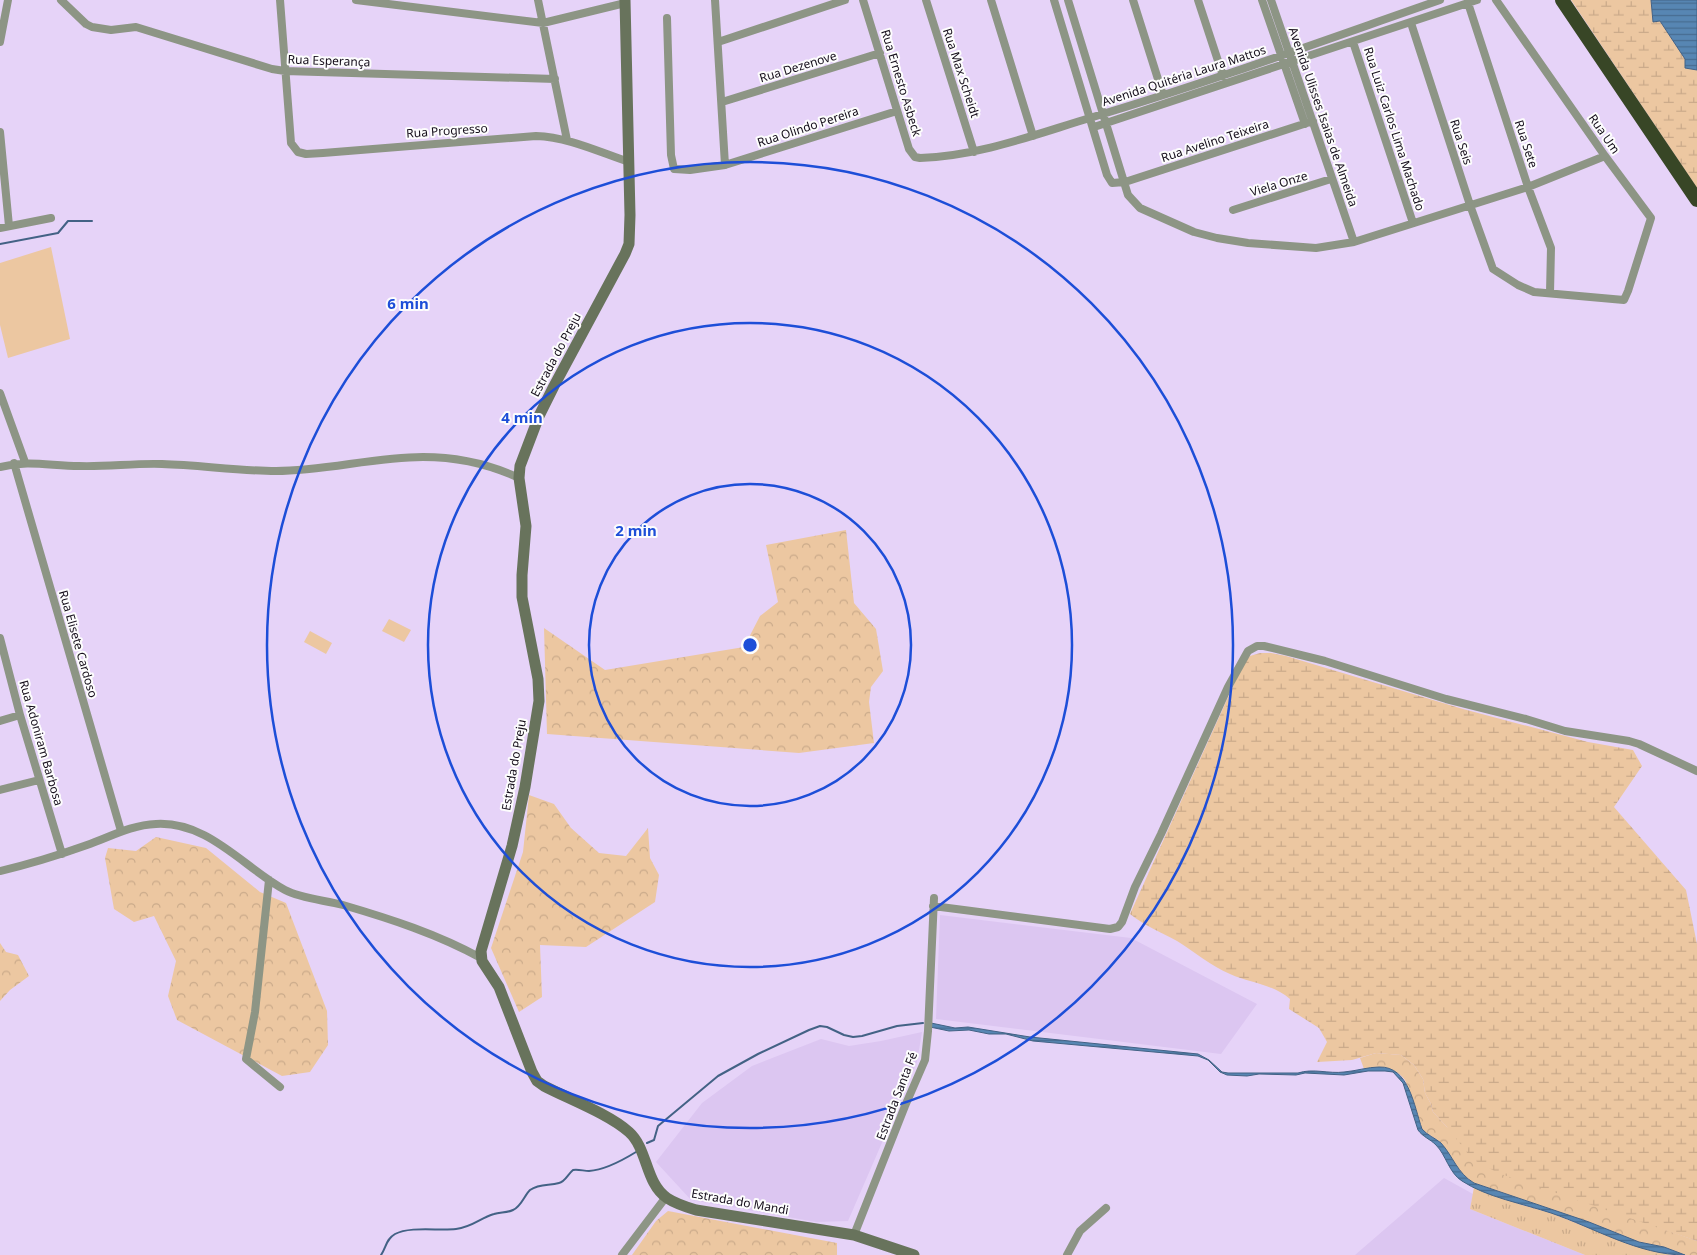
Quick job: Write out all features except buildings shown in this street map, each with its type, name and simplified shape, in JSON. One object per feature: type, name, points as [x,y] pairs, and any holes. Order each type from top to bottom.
[{"type":"highway","points":[[1562,0],[1697,200]]},
{"type":"main road","name":"Estrada do Preju","points":[[481,958],[481,951],[512,846],[525,787],[539,701],[538,679],[522,597],[526,526],[518,478],[522,457],[554,386],[614,276],[629,244],[625,2]]},
{"type":"main road","points":[[481,958],[498,987],[529,1066],[537,1081],[627,1130],[638,1143],[659,1190],[666,1197]]},
{"type":"main road","name":"Estrada do Mandi","points":[[666,1197],[676,1203],[696,1210],[854,1235],[914,1255]]},
{"type":"street","points":[[0,42],[8,0]]},
{"type":"street","name":"Rua Esperança","points":[[61,0],[86,24],[92,27],[111,30],[136,27],[272,69],[555,80]]},
{"type":"street","name":"Rua Progresso","points":[[280,0],[288,118],[291,143],[298,152],[306,154],[551,136],[629,162]]},
{"type":"street","points":[[356,0],[401,3],[543,23],[625,2]]},
{"type":"street","points":[[538,0],[567,140]]},
{"type":"street","points":[[715,0],[725,165]]},
{"type":"street","points":[[718,42],[845,0]]},
{"type":"street","name":"Rua Ernesto Asbeck","points":[[863,0],[911,153],[915,157],[930,158]]},
{"type":"street","name":"Rua Max Scheidt","points":[[926,0],[974,152]]},
{"type":"street","points":[[991,0],[1033,136]]},
{"type":"street","points":[[1054,0],[1110,182],[1114,184],[1124,182]]},
{"type":"street","points":[[1068,0],[1131,200],[1140,208],[1194,232],[1248,243],[1316,248],[1330,247],[1354,242],[1528,187],[1605,156]]},
{"type":"street","points":[[1133,0],[1163,95]]},
{"type":"street","points":[[1198,0],[1223,76]]},
{"type":"street","name":"Avenida Ulisses Isaias de Almeida","points":[[1262,0],[1284,65],[1309,122],[1354,242]]},
{"type":"street","name":"Avenida Ulisses Isaias de Almeida","points":[[1271,0],[1293,62],[1309,122]]},
{"type":"street","name":"Avenida Quitéria Laura Mattos","points":[[930,158],[974,152],[1033,136],[1223,76],[1440,0]]},
{"type":"street","name":"Avenida Quitéria Laura Mattos","points":[[1094,127],[1477,0]]},
{"type":"street","name":"Rua Um","points":[[1496,0],[1605,156],[1651,218],[1624,300],[1550,293]]},
{"type":"street","name":"Rua Sete","points":[[1468,3],[1528,187],[1551,248],[1550,293]]},
{"type":"street","name":"Rua Olindo Pereira","points":[[667,18],[672,166],[677,170],[684,171],[725,165],[897,111]]},
{"type":"street","name":"Rua Seis","points":[[1411,22],[1492,268],[1527,289],[1534,292],[1550,293]]},
{"type":"street","name":"Rua Luiz Carlos Lima Machado","points":[[1353,42],[1413,223]]},
{"type":"street","name":"Rua Dezenove","points":[[722,102],[880,53]]},
{"type":"street","name":"Rua Avelino Teixeira","points":[[1124,182],[1309,122]]},
{"type":"street","points":[[0,132],[9,226]]},
{"type":"street","name":"Viela Onze","points":[[1232,210],[1331,179]]},
{"type":"street","points":[[0,228],[51,218]]},
{"type":"street","points":[[0,393],[25,462]]},
{"type":"street","points":[[0,467],[25,462],[80,466],[187,465],[250,471],[278,471],[326,468],[422,457],[456,459],[518,478]]},
{"type":"street","name":"Rua Elisete Cardoso","points":[[14,463],[121,831]]},
{"type":"street","name":"Rua Adoniram Barbosa","points":[[0,638],[2,655],[62,854]]},
{"type":"street","name":"Estrada Santa Fé","points":[[854,1235],[925,1060],[934,902],[1110,929],[1118,927],[1122,922],[1135,887],[1226,691],[1248,651],[1257,646],[1264,646],[1325,661],[1446,699],[1565,732],[1640,744],[1697,772]]},
{"type":"street","points":[[0,721],[20,715]]},
{"type":"street","points":[[0,790],[39,780]]},
{"type":"street","points":[[0,871],[62,854],[121,831],[155,824],[180,826],[191,829],[215,841],[287,891],[412,926],[481,958]]},
{"type":"street","points":[[269,880],[255,1012],[246,1059],[280,1087]]},
{"type":"street","points":[[622,1255],[666,1197]]},
{"type":"street","points":[[1067,1255],[1080,1231],[1106,1208]]},
{"type":"shaded area","points":[[940,915],[1131,938],[1257,1004],[1221,1054],[936,1019]]},
{"type":"shaded area","points":[[922,1032],[917,1062],[848,1221],[816,1222],[691,1200],[656,1162],[702,1103],[752,1066],[821,1039],[849,1046]]},
{"type":"shaded area","points":[[1444,1178],[1473,1194],[1470,1209],[1585,1255],[1355,1255]]},
{"type":"green space","points":[[1571,0],[1651,0],[1653,22],[1660,21],[1685,59],[1685,68],[1697,70],[1697,188]]},
{"type":"green space","points":[[51,247],[70,339],[8,358],[0,325],[0,263]]},
{"type":"green space","points":[[846,530],[854,603],[876,629],[883,671],[871,687],[869,702],[874,743],[799,753],[547,734],[544,628],[605,670],[744,647],[760,616],[778,602],[766,545]]},
{"type":"green space","points":[[389,619],[411,630],[404,642],[382,631]]},
{"type":"green space","points":[[310,631],[332,643],[326,654],[304,642]]},
{"type":"green space","points":[[1260,653],[1286,656],[1463,709],[1588,742],[1633,750],[1642,766],[1614,807],[1686,890],[1697,944],[1697,1241],[1498,1173],[1472,1159],[1433,1112],[1425,1093],[1423,1079],[1414,1065],[1401,1055],[1376,1053],[1352,1060],[1317,1062],[1327,1042],[1319,1028],[1289,1009],[1290,999],[1269,987],[1223,971],[1177,941],[1130,914],[1244,662],[1250,656]]},
{"type":"green space","points":[[529,795],[554,804],[571,828],[599,853],[626,856],[648,828],[650,858],[659,875],[655,902],[586,947],[540,945],[542,997],[519,1012],[491,948],[523,852]]},
{"type":"green space","points":[[156,837],[206,848],[260,892],[286,903],[327,1011],[328,1045],[310,1072],[282,1076],[177,1020],[168,996],[176,961],[154,916],[134,922],[114,909],[105,858],[108,848],[136,851]]},
{"type":"green space","points":[[0,943],[6,952],[18,955],[29,976],[10,990],[0,1001]]},
{"type":"green space","points":[[1376,1053],[1401,1055],[1414,1065],[1423,1079],[1425,1093],[1433,1112],[1447,1127],[1647,1223],[1697,1241],[1697,1255],[1685,1255],[1664,1247],[1639,1242],[1589,1222],[1474,1183],[1459,1170],[1441,1143],[1422,1129],[1405,1080],[1401,1075],[1387,1068],[1364,1069],[1360,1058]]},
{"type":"green space","points":[[1474,1187],[1522,1205],[1551,1213],[1631,1245],[1672,1255],[1585,1255],[1470,1209]]},
{"type":"green space","points":[[668,1211],[837,1243],[837,1255],[632,1255],[656,1221]]},
{"type":"water","points":[[1651,0],[1697,0],[1697,70],[1685,68],[1685,59],[1660,21],[1653,22]]},
{"type":"water","points":[[931,1023],[955,1028],[968,1027],[1030,1037],[1198,1054],[1209,1060],[1222,1072],[1228,1073],[1338,1072],[1375,1067],[1389,1068],[1404,1080],[1409,1089],[1422,1129],[1441,1143],[1463,1174],[1474,1183],[1589,1222],[1639,1242],[1664,1247],[1685,1255],[1650,1251],[1634,1246],[1551,1213],[1494,1196],[1462,1181],[1451,1169],[1436,1145],[1418,1130],[1403,1083],[1393,1072],[1368,1071],[1344,1075],[1305,1073],[1296,1075],[1227,1075],[1220,1072],[1208,1060],[1198,1056],[1033,1041],[1006,1034],[989,1034],[969,1030],[949,1031],[930,1027]]},
{"type":"waterway","points":[[0,244],[58,233],[68,221],[92,221]]},
{"type":"waterway","points":[[647,1143],[654,1140],[658,1126],[718,1076],[758,1054],[809,1030],[820,1026],[827,1027],[853,1037],[897,1026],[923,1023]]},
{"type":"waterway","points":[[381,1255],[388,1241],[395,1234],[408,1230],[456,1229],[467,1226],[496,1213],[516,1209],[530,1190],[537,1186],[561,1182],[573,1170],[589,1171],[601,1169],[636,1152]]}]
